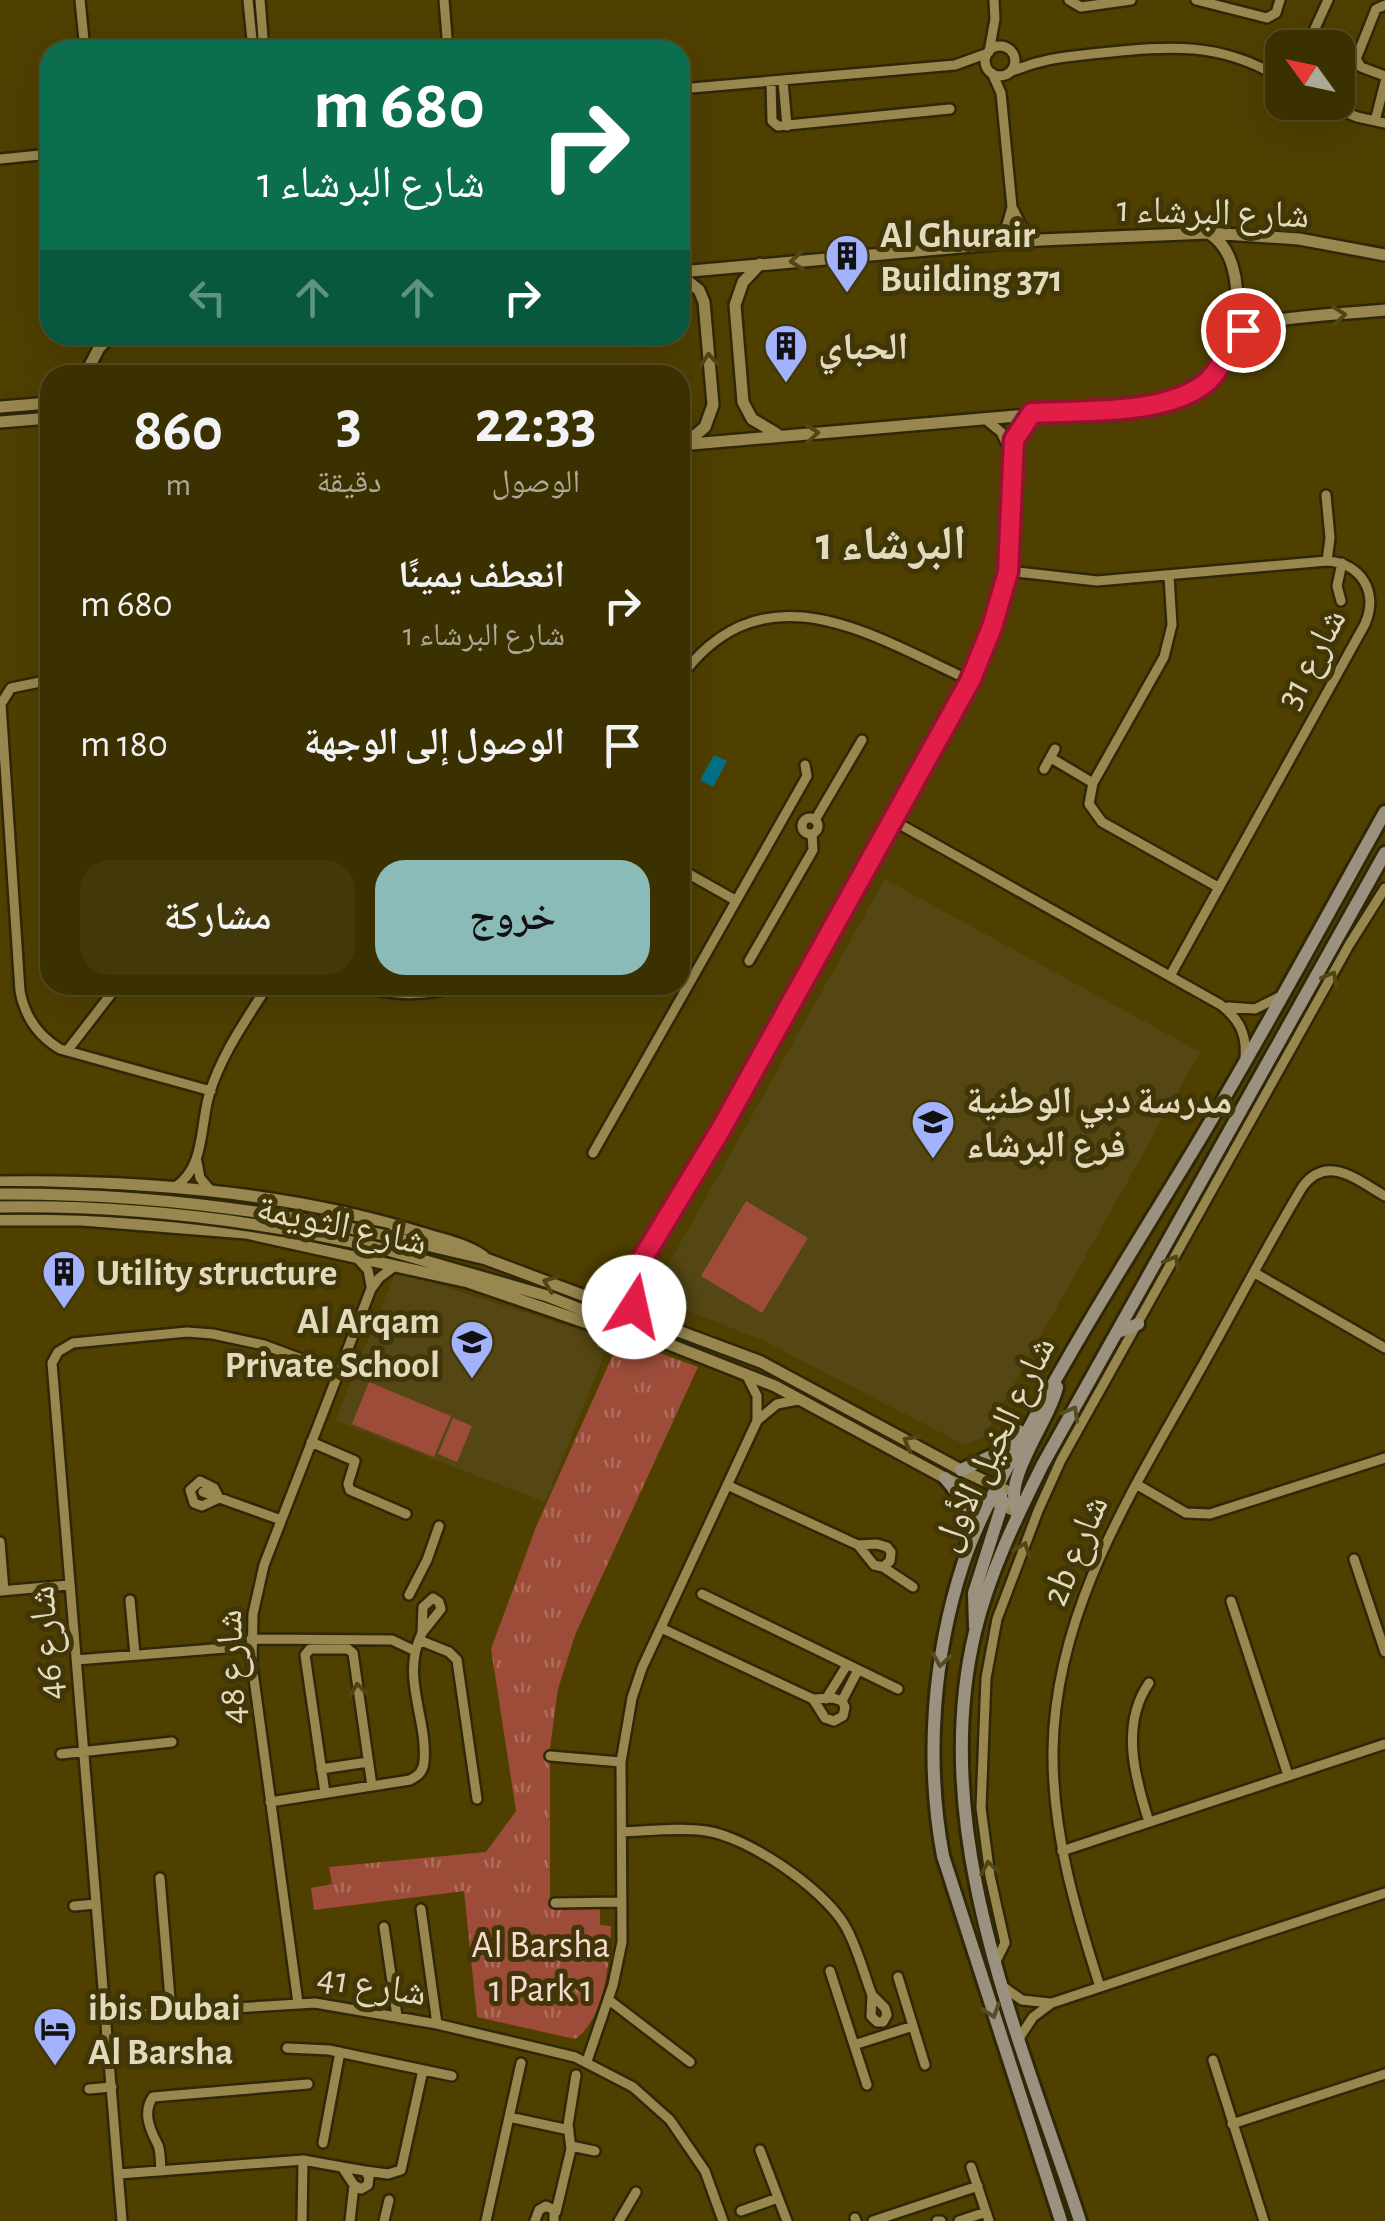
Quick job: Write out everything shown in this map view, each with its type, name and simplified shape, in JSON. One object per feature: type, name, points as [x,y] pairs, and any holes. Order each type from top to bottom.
[{"type":"main road","name":"شارع الخيل الأول","points":[[997,1487],[1060,1370],[1244,1065],[1385,812]]},
{"type":"main road","name":"شارع الخيل الأول","points":[[1080,2220],[1004,1987],[978,1889],[963,1790],[963,1710],[976,1631],[987,1591],[1020,1513],[1019,1496],[1118,1332],[1385,853]]},
{"type":"main road","points":[[1118,1332],[1138,1324]]},
{"type":"main road","points":[[1019,1496],[1016,1479],[1052,1406],[1060,1370]]},
{"type":"main road","points":[[960,1470],[1004,1449],[1045,1398]]},
{"type":"main road","points":[[945,1478],[967,1514],[964,1562]]},
{"type":"main road","points":[[976,1631],[972,1612],[974,1592],[996,1503],[1002,1494],[997,1487]]},
{"type":"main road","name":"شارع الخيل الأول","points":[[996,1503],[964,1562],[943,1646],[935,1772],[940,1837],[952,1889],[1061,2221]]},
{"type":"main road","points":[[1040,2157],[1048,2153],[1052,2156],[1068,2202],[1080,2220]]},
{"type":"street","points":[[80,0],[83,40]]},
{"type":"street","points":[[248,0],[252,40]]},
{"type":"street","points":[[260,0],[263,40]]},
{"type":"street","points":[[444,0],[447,40]]},
{"type":"street","points":[[991,244],[1007,224],[1012,207],[1002,103],[986,64],[995,19],[994,0]]},
{"type":"street","points":[[1070,0],[1076,6],[1131,0]]},
{"type":"street","points":[[1196,0],[1267,18],[1274,15],[1280,0]]},
{"type":"street","points":[[1314,30],[1328,0]]},
{"type":"street","points":[[1355,114],[1380,122],[1385,79],[1361,67],[1356,59],[1376,10],[1385,5]]},
{"type":"street","points":[[995,19],[1015,63],[1002,103]]},
{"type":"street","points":[[690,89],[960,64],[996,47],[1039,60]]},
{"type":"street","points":[[960,64],[1009,73],[1039,60],[1154,47],[1234,55],[1265,70]]},
{"type":"street","points":[[783,81],[787,126]]},
{"type":"street","points":[[771,82],[772,120],[778,126],[950,109]]},
{"type":"street","points":[[0,159],[40,155]]},
{"type":"street","points":[[1012,207],[1022,226],[1040,240]]},
{"type":"street","points":[[1208,233],[1223,244],[1232,260],[1236,310],[1233,344]]},
{"type":"street","name":"شارع البرشاء 1","points":[[690,272],[1040,240],[1208,233],[1288,238],[1385,255]]},
{"type":"street","points":[[760,264],[743,282],[734,305],[743,402],[752,419],[780,436]]},
{"type":"street","points":[[690,282],[704,302],[713,405],[705,427],[690,439]]},
{"type":"street","points":[[690,444],[1146,406],[1197,390],[1212,377],[1243,330],[1259,323],[1385,310]]},
{"type":"street","points":[[0,407],[40,405]]},
{"type":"street","points":[[602,1302],[618,1293],[632,1276],[721,1129],[970,681],[1008,572],[1012,456],[1018,431],[1032,413]]},
{"type":"street","points":[[983,418],[1001,432],[1012,456]]},
{"type":"street","points":[[0,422],[40,419]]},
{"type":"street","points":[[1326,495],[1330,536],[1327,560]]},
{"type":"street","name":"شارع 31","points":[[1008,572],[1084,581],[1327,560],[1342,562],[1357,572],[1368,587],[1369,615],[1170,976]]},
{"type":"street","points":[[1341,601],[1337,586],[1342,562]]},
{"type":"street","points":[[1169,576],[1172,614],[1164,657],[1093,783],[1089,804],[1096,817],[1218,886]]},
{"type":"street","points":[[690,667],[725,635],[746,625],[791,616],[836,621],[970,681]]},
{"type":"street","points":[[40,682],[11,688],[4,694],[0,709],[21,997],[36,1029],[66,1052],[210,1090]]},
{"type":"street","points":[[749,961],[813,850],[812,834],[805,832],[808,822],[862,740]]},
{"type":"street","points":[[1044,769],[1053,754],[1093,783]]},
{"type":"street","points":[[690,980],[808,774],[805,766]]},
{"type":"street","points":[[786,812],[808,822]]},
{"type":"street","points":[[894,821],[1221,1005],[1234,1016],[1243,1032],[1244,1065]]},
{"type":"street","points":[[690,875],[735,900]]},
{"type":"street","points":[[996,1961],[1005,1943],[990,1876],[980,1794],[984,1698],[992,1638],[1045,1494],[1349,945],[1385,888]]},
{"type":"street","points":[[1221,1005],[1255,1009],[1284,994]]},
{"type":"street","points":[[66,1052],[111,995]]},
{"type":"street","points":[[175,1187],[188,1178],[197,1160],[210,1090],[226,1052],[262,995]]},
{"type":"street","points":[[593,1153],[682,995]]},
{"type":"street","points":[[85,1031],[85,1057]]},
{"type":"street","points":[[197,1160],[200,1178],[211,1191]]},
{"type":"street","name":"2b شارع","points":[[1100,1987],[1073,1903],[1062,1851],[1053,1770],[1061,1670],[1081,1604],[1106,1542],[1136,1484],[1310,1176],[1339,1170],[1385,1196]]},
{"type":"street","name":"شارع الثويمة","points":[[0,1182],[211,1191],[386,1222],[472,1250],[486,1259]]},
{"type":"street","points":[[32,1182],[46,1200],[34,1219]]},
{"type":"street","points":[[67,1182],[55,1200],[56,1209],[67,1220]]},
{"type":"street","points":[[0,1194],[185,1201],[305,1219],[386,1243]]},
{"type":"street","points":[[0,1207],[64,1206],[181,1214],[386,1243]]},
{"type":"street","name":"شارع الثويمة","points":[[0,1220],[67,1220],[229,1231],[356,1256],[500,1292],[642,1342],[662,1341]]},
{"type":"street","name":"شارع الثويمة","points":[[386,1243],[486,1259],[780,1370],[960,1470],[1019,1496]]},
{"type":"street","name":"شارع الثويمة","points":[[386,1243],[502,1281],[746,1375],[803,1400],[945,1478],[1020,1513]]},
{"type":"street","points":[[356,1256],[368,1270],[371,1289]]},
{"type":"street","name":"شارع 48","points":[[298,2002],[251,1642],[260,1577],[281,1520],[371,1289],[395,1266]]},
{"type":"street","points":[[1254,1273],[1385,1348]]},
{"type":"street","points":[[632,1276],[630,1298],[641,1318]]},
{"type":"street","name":"شارع 46","points":[[122,2221],[52,1363],[62,1348],[78,1342],[187,1332],[264,1345],[339,1373]]},
{"type":"street","points":[[746,1375],[758,1396],[758,1421]]},
{"type":"street","points":[[587,2061],[620,1956],[621,1762],[632,1698],[660,1628],[758,1421],[778,1404],[803,1400]]},
{"type":"street","points":[[311,1442],[355,1461],[348,1486],[352,1492],[406,1514]]},
{"type":"street","points":[[1136,1484],[1186,1513],[1210,1514],[1385,1458]]},
{"type":"street","points":[[727,1485],[858,1545],[887,1546],[891,1558],[883,1567]]},
{"type":"street","points":[[203,1492],[281,1520]]},
{"type":"street","points":[[419,1641],[441,1609],[439,1602],[411,1590],[439,1526]]},
{"type":"street","points":[[0,1542],[2,1591],[69,1585]]},
{"type":"street","points":[[858,1545],[874,1566],[883,1567],[913,1588]]},
{"type":"street","points":[[1354,1560],[1385,1652]]},
{"type":"street","points":[[702,1594],[898,1690]]},
{"type":"street","points":[[270,1802],[410,1780],[423,1769],[413,1674],[423,1607],[430,1599]]},
{"type":"street","points":[[130,1600],[135,1655]]},
{"type":"street","points":[[1230,1602],[1288,1776]]},
{"type":"street","points":[[660,1628],[813,1699],[842,1701]]},
{"type":"street","points":[[76,1660],[251,1642],[419,1641],[450,1652],[457,1660],[477,1799]]},
{"type":"street","points":[[325,1794],[304,1653],[308,1649],[346,1649],[353,1653],[372,1786]]},
{"type":"street","points":[[826,1698],[847,1665]]},
{"type":"street","points":[[813,1699],[824,1718],[834,1721],[844,1714],[842,1701],[858,1670]]},
{"type":"street","points":[[1149,1682],[1136,1711],[1132,1749],[1149,1822]]},
{"type":"street","points":[[61,1754],[172,1742]]},
{"type":"street","points":[[1062,1851],[1385,1744]]},
{"type":"street","points":[[550,1756],[621,1762]]},
{"type":"street","points":[[321,1769],[368,1762]]},
{"type":"street","points":[[622,1832],[708,1831],[759,1852],[819,1896],[838,1915],[872,1996],[870,2013],[874,2020],[882,2022],[886,2008],[872,1996]]},
{"type":"street","points":[[160,1878],[172,2011]]},
{"type":"street","points":[[1020,2037],[1033,2016],[1052,2003],[1385,1892]]},
{"type":"street","points":[[555,1903],[622,1902]]},
{"type":"street","points":[[74,1906],[96,1904]]},
{"type":"street","points":[[421,1909],[437,2024]]},
{"type":"street","points":[[384,1927],[397,2016]]},
{"type":"street","points":[[830,1971],[867,2085]]},
{"type":"street","points":[[898,1977],[925,2065]]},
{"type":"street","points":[[1004,1987],[1022,2000],[1052,2003]]},
{"type":"street","points":[[609,2000],[690,2062]]},
{"type":"street","points":[[886,2008],[905,2001]]},
{"type":"street","name":"شارع 41","points":[[106,2016],[298,2002],[349,2007],[437,2024],[587,2061],[633,2087],[670,2120],[706,2171],[723,2219]]},
{"type":"street","points":[[846,2022],[870,2013]]},
{"type":"street","points":[[854,2046],[912,2026]]},
{"type":"street","points":[[286,2048],[340,2052],[452,2076]]},
{"type":"street","points":[[323,2143],[340,2052]]},
{"type":"street","points":[[1213,2060],[1264,2221]]},
{"type":"street","points":[[486,2221],[521,2063]]},
{"type":"street","points":[[118,2174],[303,2160],[398,2173],[423,2070]]},
{"type":"street","points":[[1232,2124],[1385,2074]]},
{"type":"street","points":[[555,2217],[571,2146],[569,2130],[576,2075]]},
{"type":"street","points":[[161,2171],[158,2147],[149,2130],[148,2104],[153,2097],[308,2084]]},
{"type":"street","points":[[89,2090],[112,2087]]},
{"type":"street","points":[[509,2117],[569,2130]]},
{"type":"street","points":[[571,2146],[595,2151]]},
{"type":"street","points":[[760,2150],[787,2221]]},
{"type":"street","points":[[302,2221],[303,2160]]},
{"type":"street","points":[[342,2167],[361,2189],[368,2185],[370,2176],[364,2170]]},
{"type":"street","points":[[959,2221],[986,2218],[972,2167]]},
{"type":"street","points":[[350,2221],[354,2185]]},
{"type":"street","points":[[873,2221],[978,2186]]},
{"type":"street","points":[[619,2221],[636,2192]]},
{"type":"street","points":[[723,2219],[778,2198]]},
{"type":"street","points":[[384,2221],[388,2200]]},
{"type":"street","points":[[536,2221],[544,2206],[551,2207],[555,2217]]},
{"type":"shaded area","name":"مدرسة دبي الوطنية فرع البرشاء","points":[[885,879],[1200,1052],[984,1437],[965,1445],[762,1340],[668,1303],[658,1283]]},
{"type":"shaded area","name":"Al Arqam Private School","points":[[396,1271],[610,1340],[545,1502],[335,1421]]},
{"type":"green space","points":[[746,1201],[808,1238],[762,1313],[701,1276]]},
{"type":"green space","name":"Al Barsha 1 Park 1","points":[[620,1339],[698,1367],[575,1635],[558,1689],[550,1748],[550,1903],[600,1906],[600,1925],[611,1926],[599,2004],[585,2030],[575,2039],[477,2017],[464,1891],[314,1910],[311,1888],[332,1884],[329,1867],[486,1852],[516,1811],[491,1649],[536,1527]]},
{"type":"green space","points":[[369,1382],[451,1416],[434,1457],[352,1424]]},
{"type":"green space","points":[[453,1418],[472,1426],[457,1462],[438,1454]]},
{"type":"water","points":[[714,755],[727,761],[713,787],[700,780]]},
{"type":"place","name":"Al Ghurair Building 371","points":[[847,294]]},
{"type":"place","name":"الحباي","points":[[786,384]]},
{"type":"place","name":"مدرسة دبي الوطنية فرع البرشاء","points":[[933,1160]]},
{"type":"place","name":"Utility structure","points":[[64,1310]]},
{"type":"place","name":"Al Arqam Private School","points":[[472,1380]]},
{"type":"place","name":"ibis Dubai Al Barsha","points":[[55,2067]]},
{"type":"district","name":"البرشاء 1","points":[[891,542]]},
{"type":"route","points":[[634,1307],[630,1298],[632,1276],[721,1129],[978,664],[1008,572],[1012,456],[1020,428],[1032,413],[1146,406],[1189,394],[1218,370],[1243,330]]}]
